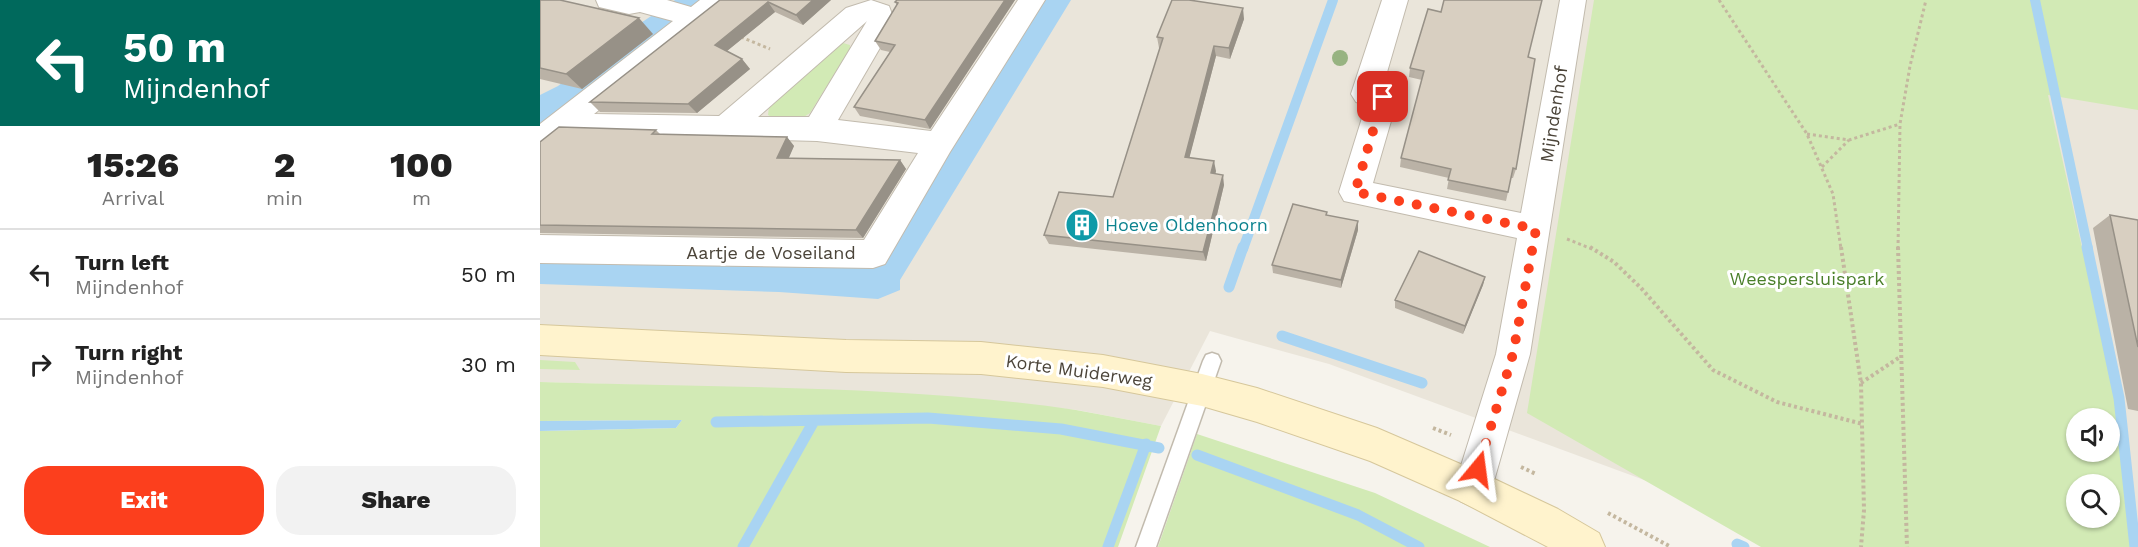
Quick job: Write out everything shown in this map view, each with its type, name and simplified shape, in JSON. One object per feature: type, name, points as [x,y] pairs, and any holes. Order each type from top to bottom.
[{"type":"main road","name":"Korte Muiderweg","points":[[540,340],[846,356],[981,358],[1103,371],[1207,376],[1257,405],[1377,446],[1473,488],[1544,523],[1585,547]]},
{"type":"street","points":[[609,0],[629,4],[649,3],[695,17]]},
{"type":"street","points":[[540,140],[718,0]]},
{"type":"street","name":"Aartje de Voseiland","points":[[540,249],[873,254],[939,144],[1032,0]]},
{"type":"street","points":[[1395,0],[1366,94],[1383,97],[1355,192],[1536,229]]},
{"type":"street","name":"Mijndenhof","points":[[1473,488],[1513,354],[1573,0]]},
{"type":"street","points":[[727,126],[856,15],[879,5],[881,22],[817,129]]},
{"type":"street","points":[[567,121],[574,125],[817,129],[939,144]]},
{"type":"lane","points":[[1146,547],[1207,376]]},
{"type":"path","points":[[1719,0],[1807,134],[1833,194],[1862,383],[1864,510],[1861,547]]},
{"type":"path","points":[[1907,547],[1900,357],[1898,222],[1900,124],[1910,66],[1926,0]]},
{"type":"path","points":[[695,17],[803,62]]},
{"type":"path","points":[[1807,134],[1849,140],[1900,124]]},
{"type":"path","points":[[1822,167],[1849,140]]},
{"type":"path","points":[[1536,229],[1584,244],[1614,262],[1641,288],[1713,369],[1777,402],[1863,424]]},
{"type":"path","points":[[1862,383],[1900,357]]},
{"type":"shaded area","points":[[540,0],[2138,0],[2138,547],[1788,533],[1329,364],[1210,331],[1161,426],[1077,410],[976,400],[834,391],[540,382]]},
{"type":"green space","name":"Weespersluispark","points":[[1594,0],[2138,0],[2138,110],[2048,95],[2118,408],[2066,408],[2066,462],[2120,462],[2120,418],[2138,529],[2138,547],[1761,547],[1527,413]]},
{"type":"green space","points":[[837,44],[850,45],[850,49],[810,113],[801,118],[789,120],[777,119],[768,115],[769,107]]},
{"type":"green space","points":[[540,360],[575,362],[580,370],[540,369]]},
{"type":"green space","points":[[540,382],[809,388],[943,395],[1076,410],[1161,426],[1118,547],[540,547],[540,431],[676,428],[682,420],[540,421]]},
{"type":"green space","points":[[1197,434],[1375,493],[1490,547],[1158,547]]},
{"type":"water","points":[[675,0],[711,0],[540,132],[540,95],[558,86],[617,39]]},
{"type":"water","points":[[1043,0],[1071,0],[900,280],[900,290],[878,299],[779,292],[540,284],[540,254],[875,265]]},
{"type":"water","points":[[682,420],[676,428],[540,431],[540,421]]},
{"type":"building","points":[[540,0],[560,0],[639,18],[566,74],[540,68]]},
{"type":"building","points":[[720,0],[813,0],[796,15],[768,2],[715,45],[742,59],[688,104],[590,102]]},
{"type":"building","points":[[897,0],[1005,0],[925,120],[854,107],[895,45],[875,41],[898,3],[895,2]]},
{"type":"building","points":[[1172,0],[1189,0],[1243,8],[1229,48],[1214,46],[1185,157],[1214,161],[1211,173],[1223,175],[1203,252],[1044,235],[1059,192],[1113,197],[1163,38],[1157,37]]},
{"type":"building","points":[[1444,0],[1542,0],[1528,57],[1535,59],[1516,169],[1513,168],[1508,192],[1448,180],[1451,169],[1401,158],[1424,71],[1410,68],[1428,9],[1441,12]]},
{"type":"building","points":[[559,127],[656,130],[652,134],[787,137],[777,158],[900,160],[856,230],[540,225],[540,142]]},
{"type":"building","points":[[1293,204],[1327,212],[1326,215],[1358,221],[1341,280],[1272,265]]},
{"type":"building","points":[[2110,215],[2138,220],[2138,347]]},
{"type":"building","points":[[1419,251],[1485,277],[1465,326],[1395,300]]},
{"type":"waterway","points":[[1243,249],[1333,0]]},
{"type":"waterway","points":[[2035,0],[2088,249]]},
{"type":"waterway","points":[[1229,287],[1243,247]]},
{"type":"waterway","points":[[2087,247],[2119,398],[2135,547]]},
{"type":"waterway","points":[[1282,336],[1422,383]]},
{"type":"waterway","points":[[716,422],[928,418],[1061,429],[1145,445]]},
{"type":"waterway","points":[[743,547],[814,421]]},
{"type":"waterway","points":[[1108,547],[1145,445]]},
{"type":"waterway","points":[[1145,445],[1159,448]]},
{"type":"waterway","points":[[1197,455],[1358,515],[1419,547]]},
{"type":"waterway","points":[[1737,544],[1744,547]]},
{"type":"place","name":"Hoeve Oldenhoorn","points":[[1082,225]]},
{"type":"route","points":[[1383,97],[1355,192],[1536,229],[1513,354],[1478,469]]}]
